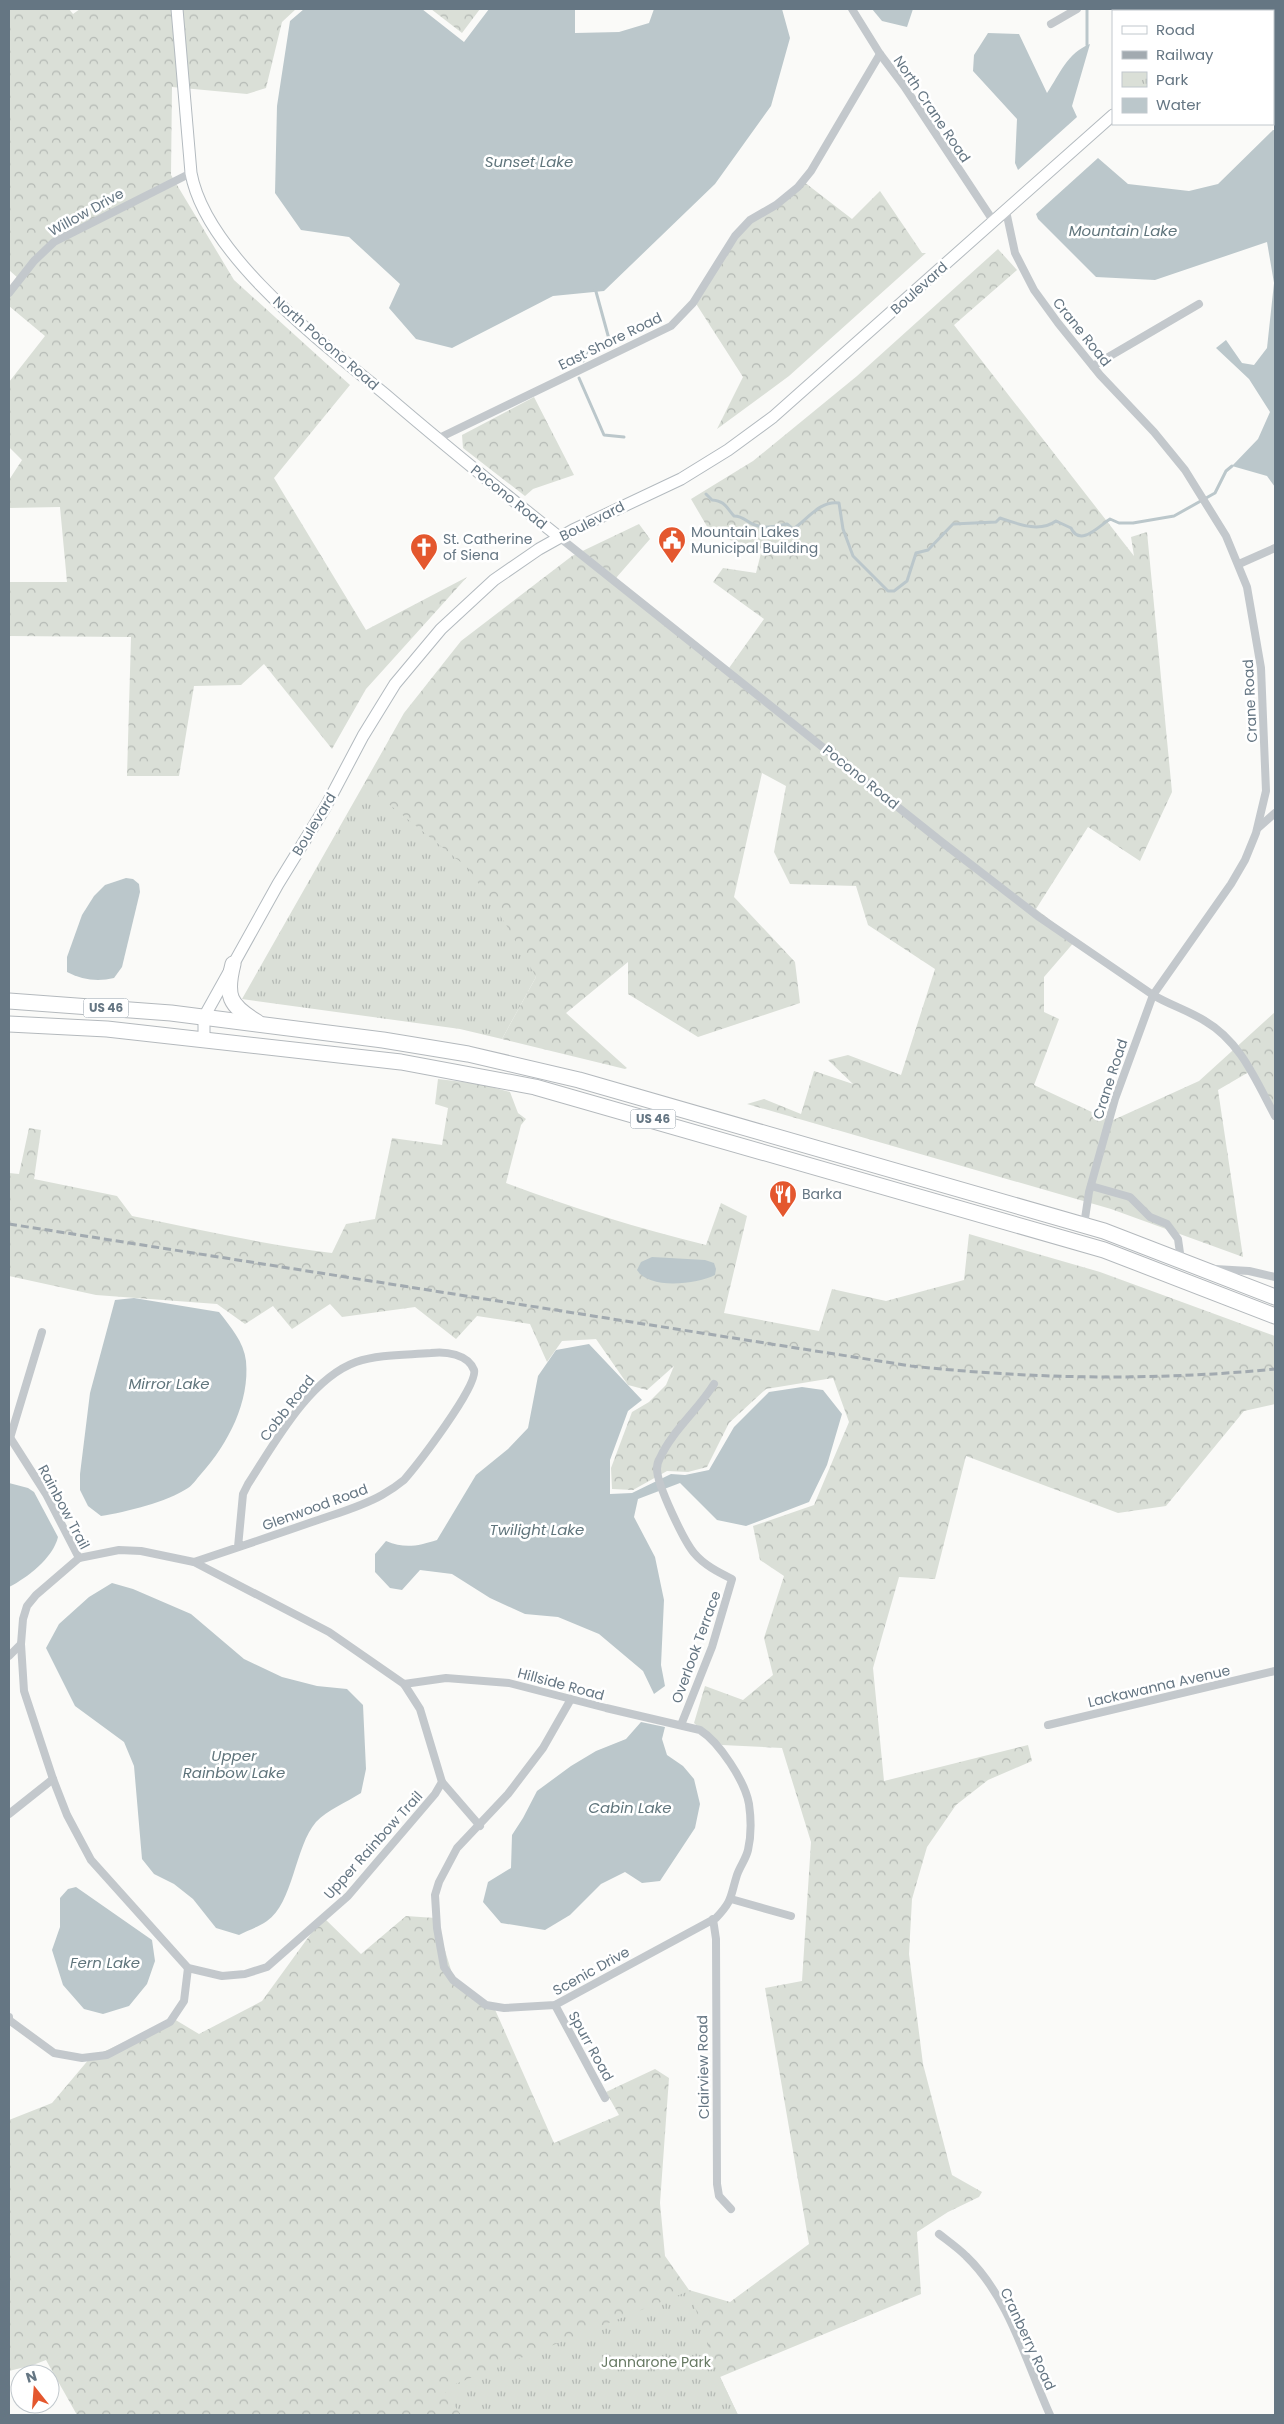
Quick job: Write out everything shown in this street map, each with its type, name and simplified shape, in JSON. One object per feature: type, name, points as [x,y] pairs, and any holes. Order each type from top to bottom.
[{"type":"highway","points":[[233,964],[228,983],[231,998],[240,1012],[260,1024]]},
{"type":"highway","name":"US 46","points":[[9,1001],[171,1013],[383,1040],[468,1054],[570,1078],[1084,1225],[1275,1297]]},
{"type":"highway","name":"US 46","points":[[9,1024],[107,1030],[401,1062],[536,1087],[1095,1247],[1275,1316]]},
{"type":"main road","name":"North Pocono Road","points":[[178,9],[191,173],[198,198],[206,216],[238,258],[294,318],[437,439]]},
{"type":"main road","name":"Boulevard","points":[[204,1040],[204,1017],[395,684],[420,652],[472,599],[494,580],[559,538],[696,470],[773,417],[1112,115]]},
{"type":"main road","name":"Pocono Road","points":[[437,439],[559,538]]},
{"type":"street","name":"North Crane Road","points":[[852,9],[880,54],[904,86],[994,222]]},
{"type":"street","points":[[1051,24],[1077,9]]},
{"type":"street","name":"East Shore Road","points":[[437,439],[671,326],[692,303],[734,236],[750,220],[776,205],[802,182],[880,54]]},
{"type":"street","name":"Willow Drive","points":[[9,293],[34,261],[54,242],[191,173]]},
{"type":"street","name":"Crane Road","points":[[1006,211],[1015,254],[1034,290],[1093,366],[1154,432],[1203,496],[1226,536],[1247,587],[1261,668],[1266,790],[1258,828],[1245,860],[1231,884],[1153,995],[1118,1090],[1091,1186],[1084,1225]]},
{"type":"street","points":[[1093,366],[1199,304]]},
{"type":"street","name":"Pocono Road","points":[[559,538],[943,843],[1047,922],[1153,995],[1205,1021],[1235,1046],[1275,1116]]},
{"type":"street","points":[[1239,564],[1275,548]]},
{"type":"street","points":[[1258,828],[1275,813]]},
{"type":"street","points":[[1091,1186],[1130,1197],[1150,1217],[1167,1224],[1178,1239],[1181,1260]]},
{"type":"street","points":[[1202,1268],[1249,1271],[1275,1277]]},
{"type":"street","points":[[10,1437],[42,1332]]},
{"type":"street","name":"Cobb Road","points":[[238,1547],[243,1494],[248,1484],[310,1394],[332,1375],[357,1362],[372,1358],[438,1352],[462,1357],[470,1363],[474,1372]]},
{"type":"street","name":"Glenwood Road","points":[[194,1562],[382,1496],[402,1481],[452,1416],[473,1380],[474,1372]]},
{"type":"street","name":"Overlook Terrace","points":[[681,1725],[712,1647],[732,1578],[714,1569],[692,1552],[677,1523],[657,1470],[665,1448],[703,1401],[714,1384]]},
{"type":"street","name":"Rainbow Trail","points":[[10,1437],[34,1475],[80,1558],[36,1595],[27,1606],[23,1620],[21,1644]]},
{"type":"street","points":[[80,1558],[119,1550],[141,1551],[194,1562],[309,1620],[404,1684],[420,1709],[442,1782],[480,1826]]},
{"type":"street","points":[[9,1656],[21,1644]]},
{"type":"street","points":[[10,2021],[54,2053],[82,2058],[107,2055],[170,2022],[184,2000],[188,1968],[91,1860],[67,1815],[53,1780],[24,1691],[21,1644]]},
{"type":"street","name":"Lackawanna Avenue","points":[[1048,1726],[1275,1671]]},
{"type":"street","name":"Hillside Road","points":[[404,1684],[446,1678],[509,1683],[681,1725]]},
{"type":"street","name":"Scenic Drive","points":[[572,1698],[544,1748],[480,1826],[457,1848],[436,1895],[437,1928],[444,1967],[453,1980],[486,2005],[504,2008],[554,2005],[713,1919],[731,1899],[738,1874],[748,1851],[749,1803],[740,1780],[710,1736],[700,1730],[681,1725]]},
{"type":"street","points":[[9,1814],[53,1780]]},
{"type":"street","name":"Upper Rainbow Trail","points":[[188,1968],[231,1977],[267,1967],[348,1896],[435,1794],[442,1782]]},
{"type":"street","points":[[731,1899],[791,1916]]},
{"type":"street","name":"Clairview Road","points":[[713,1919],[716,1939],[717,2184],[719,2196],[731,2209]]},
{"type":"street","name":"Spurr Road","points":[[554,2005],[605,2098]]},
{"type":"street","name":"Cranberry Road","points":[[939,2234],[967,2256],[998,2299],[1050,2415]]},
{"type":"green space","points":[[9,9],[69,9],[73,14],[80,9],[296,9],[282,22],[266,88],[247,94],[172,87],[171,175],[234,280],[350,385],[274,478],[366,630],[467,577],[366,689],[332,749],[264,664],[241,685],[194,686],[179,776],[127,776],[131,637],[9,636],[9,582],[67,582],[60,507],[9,508],[9,480],[22,460],[9,447],[9,382],[45,336],[9,306],[9,293],[19,279],[9,270]]},
{"type":"green space","points":[[431,9],[480,9],[462,33]]},
{"type":"green space","points":[[804,182],[852,219],[880,191],[922,253],[926,253],[789,376],[717,429],[743,377],[693,299],[743,228]]},
{"type":"green space","points":[[998,249],[1017,270],[954,325],[1134,556],[1131,537],[1147,532],[1172,792],[1140,861],[1088,827],[1036,909],[1076,940],[1044,977],[1044,1012],[1059,1019],[1034,1085],[1111,1121],[1199,1081],[1275,1012],[1275,1110],[1254,1069],[1218,1090],[1243,1257],[1111,1209],[747,1104],[764,1099],[801,1114],[814,1071],[853,1084],[828,1060],[848,1055],[901,1075],[935,969],[868,925],[856,886],[790,884],[774,852],[786,786],[762,773],[734,897],[795,962],[800,1003],[698,1037],[628,994],[628,962],[566,1013],[627,1068],[625,1069],[502,1039],[536,977],[364,784],[404,713],[461,641],[572,556],[639,524],[650,539],[616,578],[729,668],[764,619],[713,582],[723,568],[756,573],[762,549],[712,535],[691,499],[753,461],[857,376]]},
{"type":"green space","points":[[534,397],[574,475],[533,489],[525,496],[463,448],[462,435]]},
{"type":"green space","points":[[364,784],[468,868],[505,923],[536,977],[502,1039],[460,1029],[242,999]]},
{"type":"green space","points":[[438,1079],[480,1084],[510,1092],[518,1113],[526,1119],[521,1125],[506,1183],[555,1201],[655,1232],[706,1245],[721,1203],[747,1216],[724,1313],[819,1331],[832,1289],[886,1301],[964,1280],[969,1234],[1100,1272],[1275,1336],[1275,1404],[1244,1411],[1166,1506],[1118,1513],[966,1456],[935,1579],[899,1577],[873,1668],[884,1781],[1028,1745],[1032,1761],[988,1780],[956,1805],[927,1847],[912,1899],[909,1954],[923,2064],[952,2175],[982,2192],[979,2197],[948,2212],[917,2232],[921,2294],[720,2377],[738,2415],[77,2415],[60,2385],[60,2364],[48,2364],[46,2360],[36,2364],[10,2364],[9,2371],[9,2120],[52,2103],[90,2058],[174,2019],[199,2034],[262,2001],[323,1917],[361,1954],[406,1916],[435,1918],[455,1983],[493,2005],[554,2143],[619,2115],[606,2092],[655,2069],[669,2078],[660,2203],[665,2256],[689,2290],[730,2302],[809,2244],[765,1988],[802,1981],[811,1842],[782,1748],[722,1745],[694,1723],[705,1686],[743,1700],[773,1675],[764,1638],[784,1576],[760,1560],[753,1526],[814,1505],[849,1422],[833,1378],[766,1389],[729,1423],[707,1467],[688,1472],[667,1471],[633,1490],[612,1489],[611,1468],[632,1412],[649,1402],[666,1385],[674,1366],[647,1390],[628,1385],[596,1339],[562,1341],[547,1362],[530,1324],[477,1316],[456,1339],[415,1307],[342,1317],[330,1304],[292,1329],[273,1306],[245,1324],[217,1304],[96,1295],[9,1276],[9,1173],[19,1174],[29,1128],[41,1130],[34,1179],[117,1196],[132,1216],[257,1241],[332,1253],[346,1224],[375,1219],[392,1138],[442,1145],[448,1108],[435,1104]]},
{"type":"green space","name":"Jannarone Park","points":[[689,2291],[720,2377],[738,2415],[461,2415],[443,2389]]},
{"type":"water","name":"Sunset Lake","points":[[304,9],[422,9],[464,42],[489,9],[575,9],[575,33],[619,32],[649,23],[654,9],[782,9],[790,38],[771,106],[715,184],[604,291],[553,296],[452,348],[416,339],[389,308],[400,284],[349,237],[301,230],[275,193],[277,106],[290,21]]},
{"type":"water","points":[[872,9],[913,9],[907,27],[882,21]]},
{"type":"water","points":[[988,33],[1019,34],[1047,93],[1070,58],[1090,44],[1072,106],[1077,117],[1018,170],[1015,163],[1017,119],[973,71],[974,55]]},
{"type":"water","name":"Mountain Lake","points":[[1275,130],[1275,487],[1267,476],[1232,466],[1258,439],[1270,412],[1249,379],[1216,348],[1226,340],[1242,363],[1254,365],[1267,348],[1274,283],[1267,242],[1155,280],[1096,277],[1038,219],[1036,214],[1098,158],[1128,184],[1189,191],[1218,184]]},
{"type":"water","points":[[126,878],[133,879],[139,884],[140,892],[122,967],[114,978],[102,980],[90,980],[67,972],[67,957],[82,915],[94,896],[105,885]]},
{"type":"water","points":[[652,1257],[705,1260],[714,1263],[715,1275],[686,1283],[662,1283],[643,1276],[637,1270],[641,1262]]},
{"type":"water","name":"Mirror Lake","points":[[134,1298],[219,1312],[236,1335],[245,1354],[246,1376],[244,1392],[241,1407],[228,1436],[211,1462],[190,1487],[158,1502],[101,1516],[88,1506],[80,1490],[80,1474],[90,1393],[115,1300]]},
{"type":"water","name":"Twilight Lake","points":[[589,1344],[642,1400],[628,1411],[610,1460],[610,1494],[632,1493],[671,1474],[685,1475],[709,1470],[734,1427],[769,1392],[802,1387],[823,1390],[842,1414],[827,1465],[809,1502],[746,1526],[717,1520],[680,1483],[638,1499],[634,1517],[655,1557],[664,1600],[661,1665],[665,1686],[654,1694],[643,1671],[599,1634],[558,1617],[525,1614],[490,1598],[452,1574],[420,1570],[402,1590],[390,1588],[375,1572],[375,1554],[386,1541],[393,1544],[412,1546],[437,1540],[476,1475],[508,1449],[528,1428],[538,1376],[556,1350]]},
{"type":"water","points":[[9,1483],[28,1488],[34,1492],[58,1537],[45,1560],[24,1578],[9,1587]]},
{"type":"water","name":"Upper Rainbow Lake","points":[[112,1583],[133,1589],[191,1614],[244,1659],[282,1677],[317,1686],[347,1689],[363,1705],[366,1769],[361,1793],[331,1810],[316,1822],[303,1845],[283,1902],[276,1913],[264,1923],[239,1935],[216,1928],[193,1899],[174,1884],[154,1874],[142,1859],[134,1766],[124,1742],[75,1706],[46,1648],[59,1624],[89,1597]]},
{"type":"water","name":"Cabin Lake","points":[[641,1722],[665,1727],[662,1739],[667,1755],[683,1766],[694,1779],[700,1804],[695,1828],[660,1881],[642,1883],[625,1872],[601,1884],[570,1915],[545,1930],[501,1923],[483,1902],[488,1882],[511,1868],[512,1835],[537,1791],[571,1766],[596,1751],[626,1739]]},
{"type":"water","name":"Fern Lake","points":[[76,1887],[152,1940],[155,1961],[147,1984],[129,2006],[103,2014],[84,2009],[63,1985],[52,1950],[60,1927],[60,1898],[68,1889]]},
{"type":"waterway","points":[[1087,9],[1087,45]]},
{"type":"waterway","points":[[583,361],[584,355],[609,339],[595,288]]},
{"type":"waterway","points":[[579,378],[604,435],[624,437]]},
{"type":"waterway","points":[[706,494],[712,500],[723,503],[734,516],[755,525],[767,527],[787,524],[793,529],[820,508],[832,503],[839,503],[843,529],[853,556],[888,591],[894,591],[907,581],[916,553],[928,550],[953,524],[996,522],[1000,518],[1021,525],[1036,527],[1049,525],[1056,521],[1071,528],[1079,536],[1084,536],[1110,519],[1119,523],[1133,523],[1174,516],[1215,493],[1226,471],[1232,466]]},
{"type":"railway","points":[[9,1224],[911,1366],[1002,1374],[1093,1377],[1184,1375],[1275,1369]]},
{"type":"place","name":"Mountain Lakes Municipal Building","points":[[672,564]]},
{"type":"place","name":"St. Catherine of Siena","points":[[424,571]]},
{"type":"place","name":"Barka","points":[[783,1218]]}]
